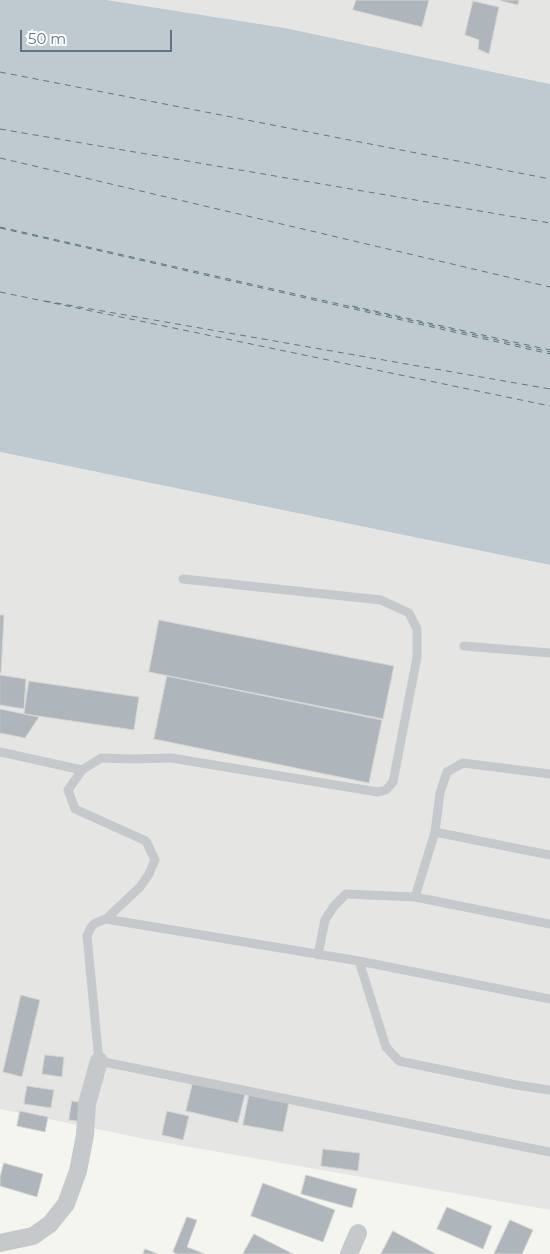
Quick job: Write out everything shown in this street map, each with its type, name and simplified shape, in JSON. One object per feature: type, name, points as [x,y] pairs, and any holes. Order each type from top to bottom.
[{"type":"street","points":[[0,1244],[33,1236],[50,1224],[66,1204],[78,1171],[87,1104],[99,1062]]},
{"type":"street","points":[[349,1254],[358,1233]]},
{"type":"lane","points":[[106,919],[140,887],[149,874],[155,860],[146,841],[75,809],[68,790],[82,770],[101,758],[171,758],[378,792],[386,790],[394,782],[417,657],[417,629],[409,613],[381,600],[183,579]]},
{"type":"lane","points":[[464,646],[550,653]]},
{"type":"lane","points":[[0,752],[82,770]]},
{"type":"lane","points":[[415,897],[435,832],[440,793],[447,772],[463,763],[550,774]]},
{"type":"lane","points":[[435,832],[550,855]]},
{"type":"lane","points":[[318,955],[325,920],[334,906],[346,894],[415,897],[550,924]]},
{"type":"lane","points":[[550,999],[359,961],[106,919],[96,922],[90,928],[87,936],[99,1062],[550,1152]]},
{"type":"lane","points":[[359,961],[386,1047],[400,1061],[516,1085],[550,1090]]},
{"type":"shaded area","points":[[0,0],[107,0],[285,28],[550,84],[550,565],[0,452]]},
{"type":"shaded area","points":[[107,0],[550,0],[550,84],[285,28]]},
{"type":"shaded area","points":[[0,452],[550,565],[550,1210],[150,1140],[0,1109]]},
{"type":"building","points":[[356,0],[429,0],[422,27],[353,10]]},
{"type":"building","points":[[501,0],[519,0],[518,5]]},
{"type":"building","points":[[473,1],[499,7],[489,54],[478,49],[479,40],[465,35]]},
{"type":"building","points":[[0,615],[4,615],[1,673],[0,673]]},
{"type":"building","points":[[159,620],[394,666],[383,719],[149,672]]},
{"type":"building","points":[[0,675],[26,679],[24,709],[0,705]]},
{"type":"building","points":[[167,676],[382,720],[369,783],[154,739]]},
{"type":"building","points":[[29,681],[139,697],[134,730],[24,714]]},
{"type":"building","points":[[0,709],[39,717],[25,738],[0,733]]},
{"type":"building","points":[[21,995],[40,1000],[22,1077],[3,1072]]},
{"type":"building","points":[[45,1055],[64,1057],[62,1077],[42,1074]]},
{"type":"building","points":[[193,1082],[245,1094],[238,1123],[186,1111]]},
{"type":"building","points":[[27,1086],[54,1090],[51,1108],[24,1104]]},
{"type":"building","points":[[249,1095],[289,1102],[283,1132],[243,1125]]},
{"type":"building","points":[[72,1101],[86,1103],[83,1122],[69,1120]]},
{"type":"building","points":[[20,1111],[48,1117],[45,1132],[17,1126]]},
{"type":"building","points":[[167,1111],[189,1116],[183,1140],[162,1135]]},
{"type":"building","points":[[323,1149],[360,1153],[358,1171],[321,1166]]},
{"type":"building","points":[[4,1163],[43,1174],[37,1197],[0,1186],[0,1177]]},
{"type":"building","points":[[306,1175],[357,1189],[352,1208],[301,1194]]},
{"type":"building","points":[[263,1183],[335,1210],[323,1242],[251,1216]]},
{"type":"building","points":[[447,1207],[492,1226],[483,1249],[437,1229]]},
{"type":"building","points":[[187,1217],[197,1220],[187,1247],[205,1254],[177,1254],[173,1252]]},
{"type":"building","points":[[510,1220],[533,1230],[522,1254],[494,1254]]},
{"type":"building","points":[[393,1231],[436,1254],[381,1254]]},
{"type":"building","points":[[254,1234],[293,1254],[243,1254]]},
{"type":"building","points":[[145,1249],[158,1254],[143,1254]]},
{"type":"ferry route","points":[[0,72],[550,179]]},
{"type":"ferry route","points":[[0,129],[550,223]]},
{"type":"ferry route","points":[[0,158],[550,287]]},
{"type":"ferry route","points":[[0,227],[550,352]]},
{"type":"ferry route","points":[[0,228],[550,354]]},
{"type":"ferry route","points":[[0,292],[550,406]]},
{"type":"ferry route","points":[[45,301],[550,389]]},
{"type":"ferry route","points":[[352,306],[550,350]]}]
